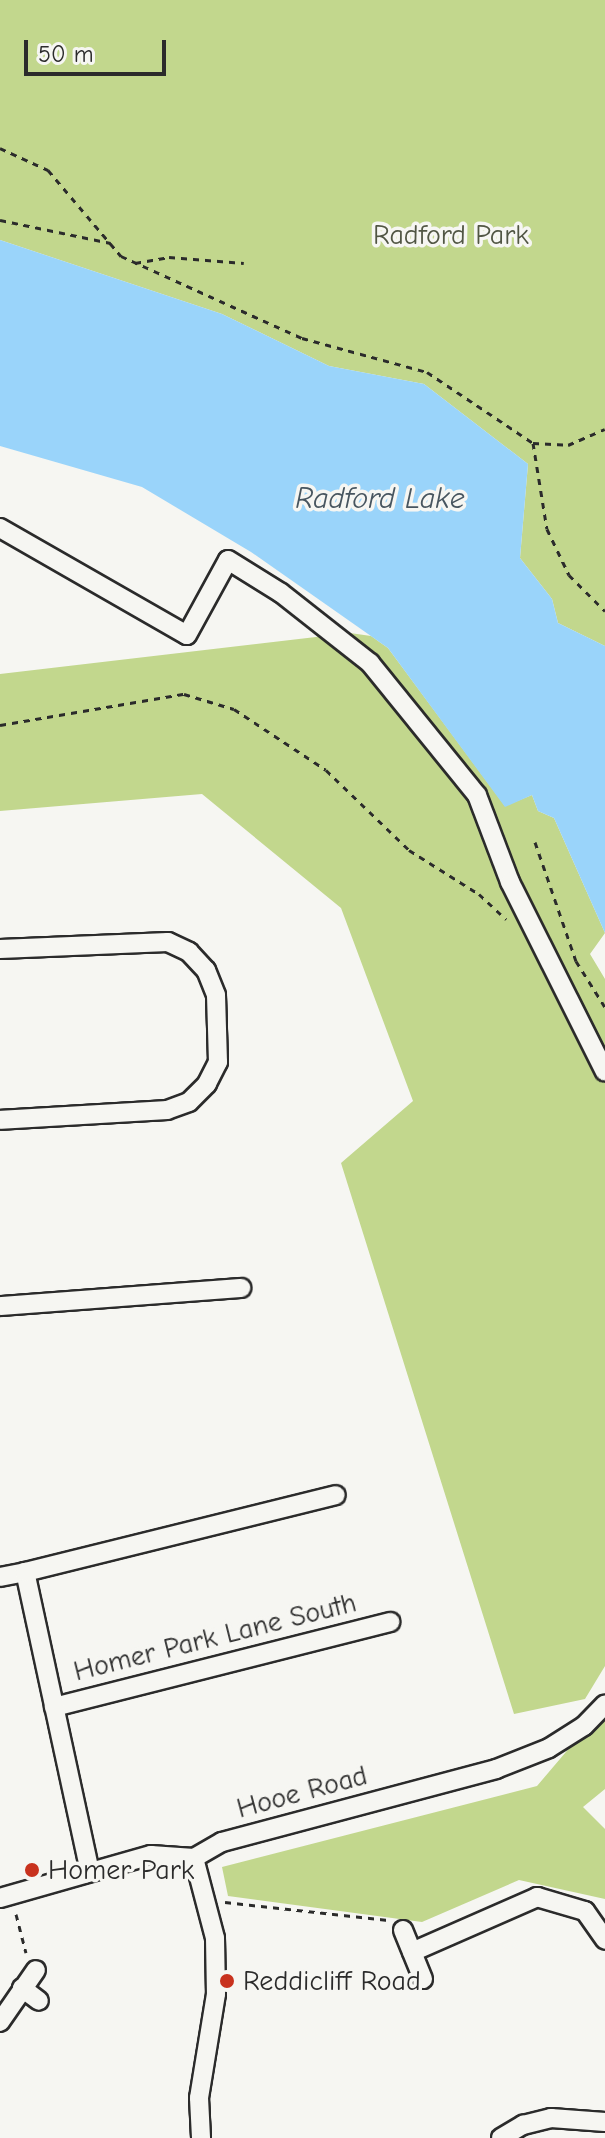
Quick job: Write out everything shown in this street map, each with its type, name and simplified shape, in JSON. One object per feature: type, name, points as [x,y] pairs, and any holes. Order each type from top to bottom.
[{"type":"street","points":[[0,528],[187,635],[228,560],[281,593],[370,663],[477,795],[510,882],[605,1072]]},
{"type":"street","points":[[0,949],[168,942],[189,952],[206,970],[216,995],[218,1062],[207,1084],[189,1102],[167,1110],[0,1120]]},
{"type":"street","points":[[0,1306],[241,1288]]},
{"type":"street","points":[[0,1577],[336,1495]]},
{"type":"street","points":[[25,1572],[90,1872]]},
{"type":"street","name":"Homer Park Lane South","points":[[54,1707],[390,1622]]},
{"type":"street","name":"Hooe Road","points":[[194,1858],[222,1842],[496,1769],[549,1748],[584,1726],[605,1704]]},
{"type":"street","points":[[6,1896],[157,1854],[194,1858],[215,1938],[216,1994],[199,2098],[201,2138]]},
{"type":"street","points":[[412,1952],[537,1897],[585,1911],[605,1940]]},
{"type":"street","points":[[403,1930],[423,1979]]},
{"type":"street","points":[[0,2022],[36,1970]]},
{"type":"street","points":[[22,1988],[39,2001]]},
{"type":"street","points":[[501,2138],[523,2125],[551,2118],[605,2122]]},
{"type":"path","points":[[0,148],[48,170],[111,243],[135,263],[302,338],[427,372],[533,443],[568,445],[605,429]]},
{"type":"path","points":[[0,220],[111,243]]},
{"type":"path","points":[[135,263],[169,257],[244,263]]},
{"type":"path","points":[[533,443],[547,529],[569,575],[605,611]]},
{"type":"path","points":[[0,725],[184,694],[234,709],[326,770],[409,850],[479,894],[512,924]]},
{"type":"path","points":[[535,842],[576,961],[605,1007]]},
{"type":"path","points":[[6,1896],[24,1951],[36,1970]]},
{"type":"path","points":[[205,1900],[403,1922],[403,1930]]},
{"type":"green space","name":"Radford Park","points":[[0,0],[605,0],[605,646],[558,623],[552,599],[520,558],[528,464],[424,384],[329,366],[222,314],[0,240]]},
{"type":"green space","points":[[350,633],[371,636],[388,648],[505,806],[532,795],[538,811],[554,818],[605,933],[590,954],[605,979],[605,1666],[585,1699],[514,1714],[341,1163],[413,1101],[341,908],[202,794],[0,811],[0,674]]},
{"type":"green space","points":[[605,1706],[605,1789],[583,1807],[605,1829],[605,1899],[519,1880],[422,1922],[228,1896],[222,1867],[537,1786]]},
{"type":"water","name":"Radford Lake","points":[[0,240],[222,314],[329,366],[424,384],[528,464],[520,558],[552,599],[558,623],[605,646],[605,933],[554,818],[538,811],[532,795],[505,807],[388,648],[251,552],[142,487],[0,446]]},
{"type":"place","name":"Homer Park","points":[[32,1870]]},
{"type":"place","name":"Reddicliff Road","points":[[227,1981]]}]
